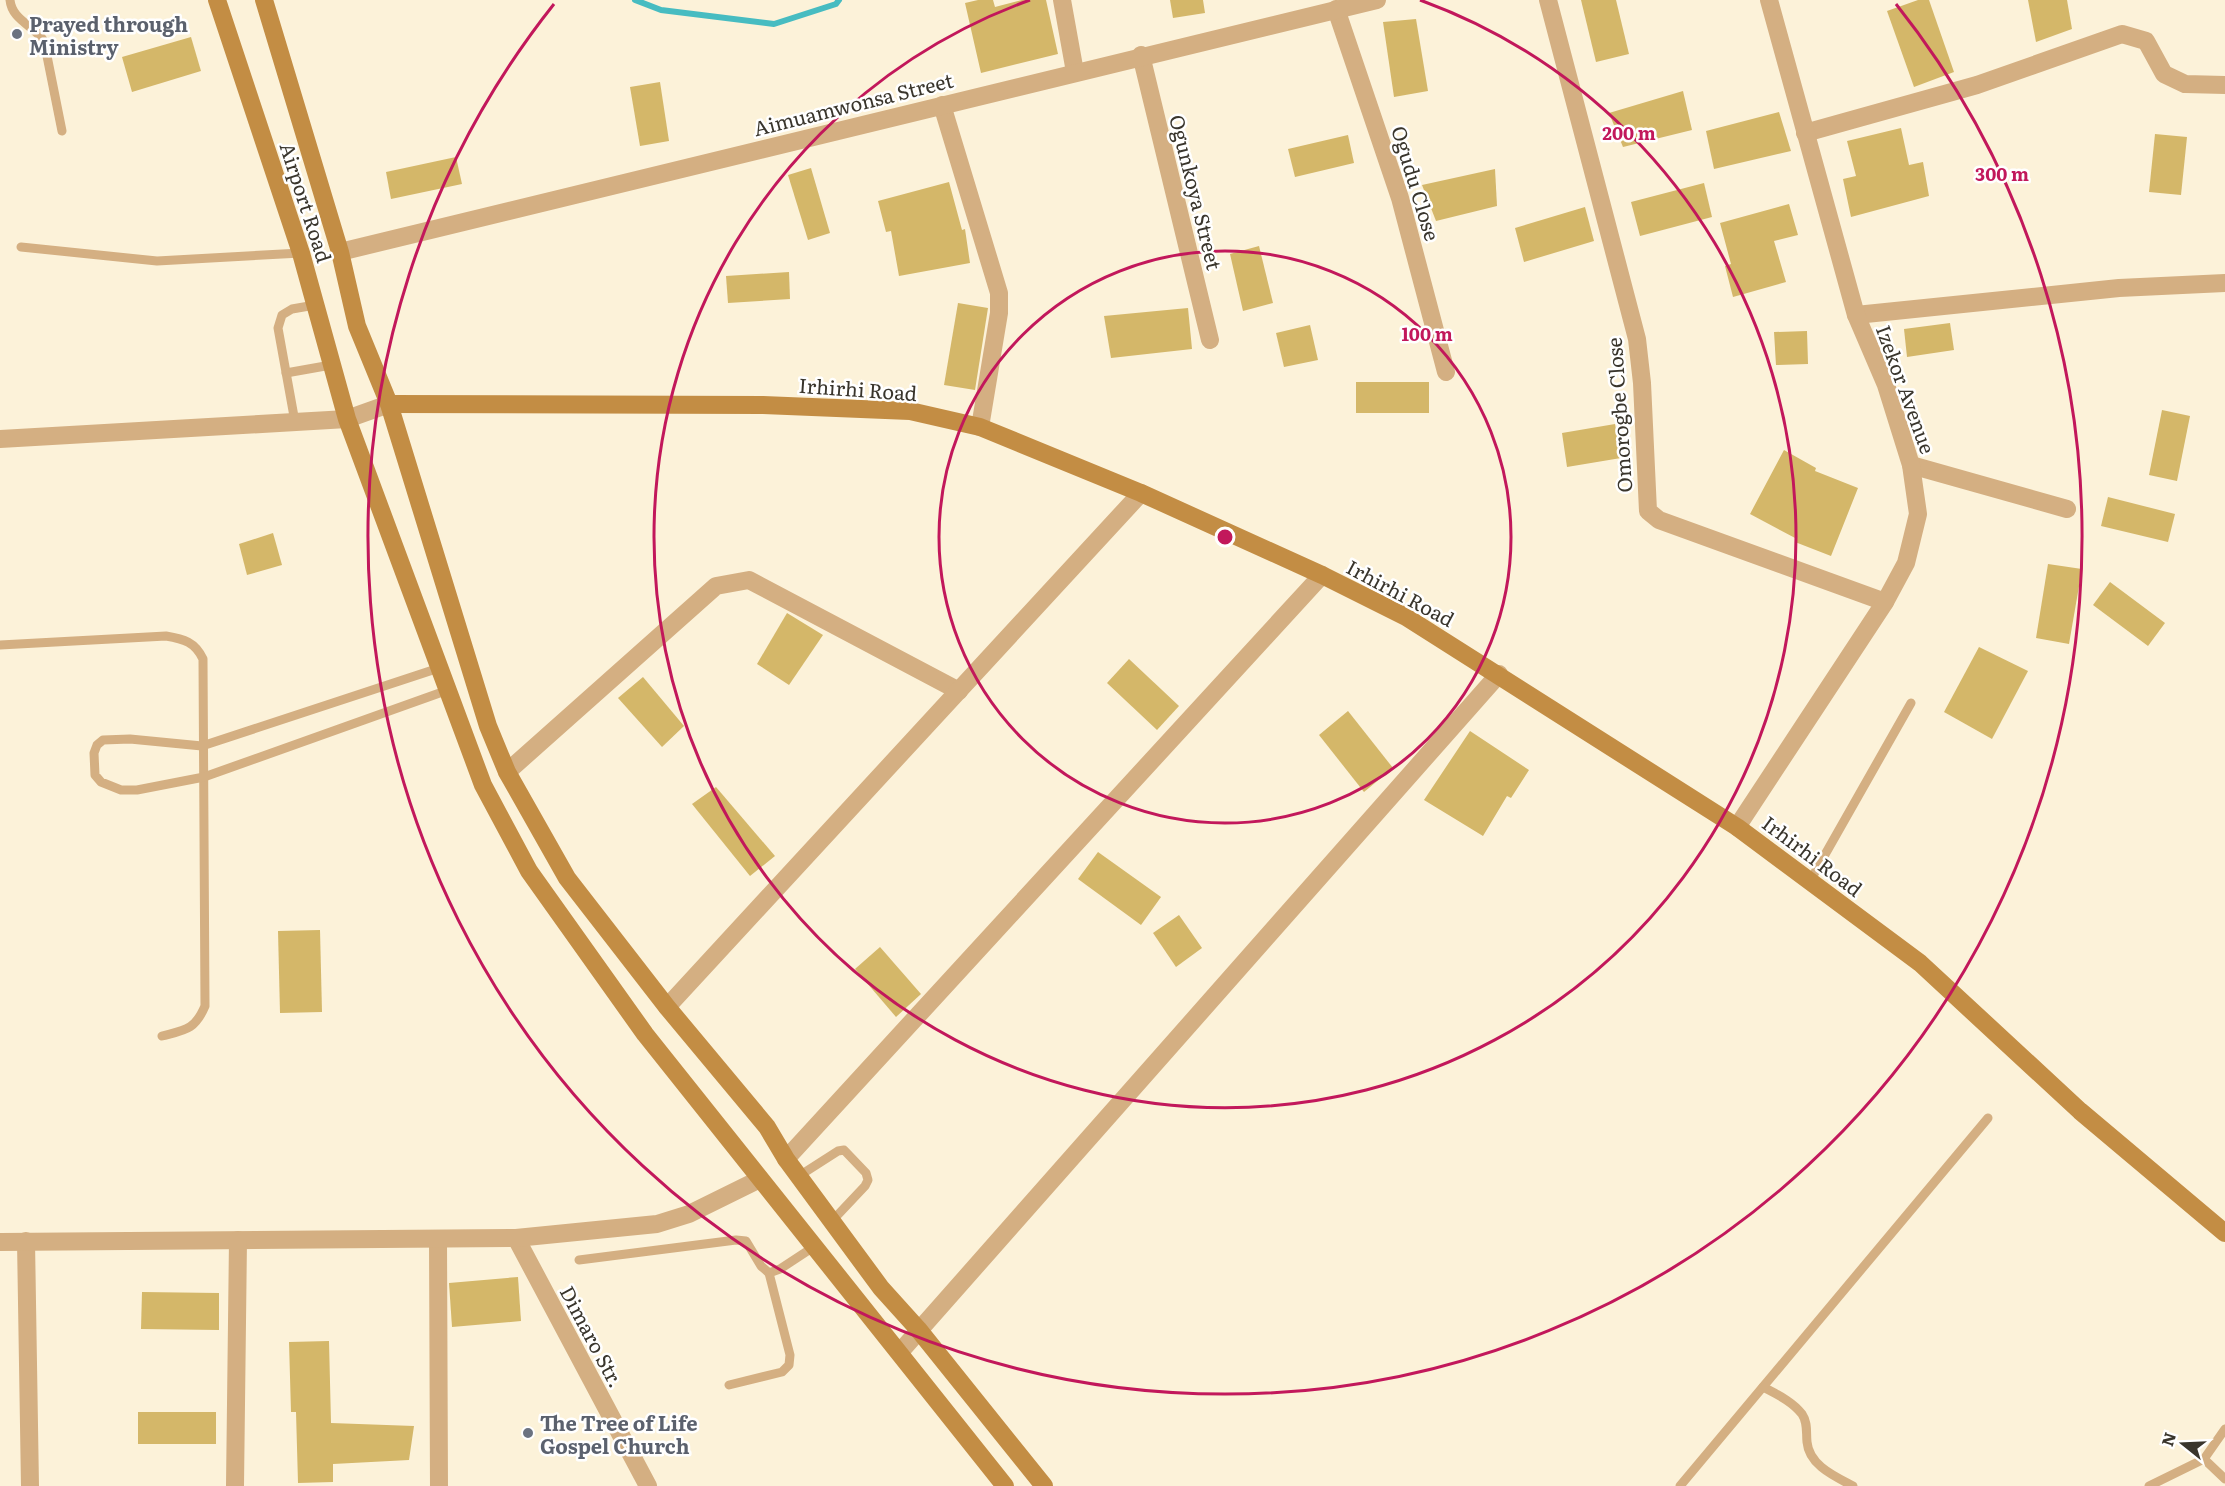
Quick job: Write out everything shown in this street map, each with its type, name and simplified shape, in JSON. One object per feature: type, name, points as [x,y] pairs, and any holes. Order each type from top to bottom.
[{"type":"main road","name":"Airport Road","points":[[217,0],[301,253],[346,419],[483,785],[529,871],[645,1034],[1005,1486]]},
{"type":"main road","name":"Airport Road","points":[[264,0],[340,252],[357,326],[389,404],[488,726],[507,772],[567,878],[667,1007],[767,1127],[786,1159],[881,1288],[918,1329],[1044,1486]]},
{"type":"main road","name":"Irhirhi Road","points":[[389,404],[848,406],[910,411],[980,427],[1141,493],[1322,575],[1406,617],[1737,826],[1920,963],[2080,1111],[2225,1233]]},
{"type":"street","points":[[1062,0],[1075,72]]},
{"type":"street","name":"Aimuamwonsa Street","points":[[340,252],[1141,55],[1377,0]]},
{"type":"street","name":"Omorogbe Close","points":[[1548,0],[1637,339],[1642,384],[1648,511],[1659,520],[1885,602]]},
{"type":"street","name":"Izekor Avenue","points":[[1737,826],[1885,602],[1906,563],[1918,514],[1911,465],[1886,385],[1856,315],[1769,0]]},
{"type":"street","name":"Ogudu Close","points":[[1336,9],[1400,198],[1446,372]]},
{"type":"street","points":[[1805,133],[1977,85],[2122,34],[2146,41],[2164,74],[2185,84],[2225,85]]},
{"type":"street","name":"Ogunkoya Street","points":[[1141,55],[1210,340]]},
{"type":"street","points":[[942,105],[999,292],[999,313],[980,427]]},
{"type":"street","points":[[1856,315],[2119,288],[2225,283]]},
{"type":"street","points":[[0,439],[346,419],[389,404]]},
{"type":"street","points":[[1911,465],[2067,509]]},
{"type":"street","points":[[667,1007],[1141,493]]},
{"type":"street","points":[[786,1159],[1322,575]]},
{"type":"street","points":[[507,772],[716,586],[749,580],[786,597],[959,691]]},
{"type":"street","points":[[900,1352],[1499,674]]},
{"type":"street","points":[[0,1242],[516,1238],[657,1224],[689,1214],[760,1179]]},
{"type":"street","name":"Dimaro Str.","points":[[516,1238],[648,1486]]},
{"type":"street","points":[[438,1239],[439,1486]]},
{"type":"street","points":[[235,1486],[238,1240]]},
{"type":"street","points":[[26,1241],[30,1486]]},
{"type":"lane","points":[[9,0],[14,15],[38,33],[44,41],[62,131]]},
{"type":"lane","points":[[21,247],[157,261],[301,253]]},
{"type":"lane","points":[[295,422],[278,328],[282,315],[292,309],[315,305]]},
{"type":"lane","points":[[286,373],[331,365]]},
{"type":"lane","points":[[0,645],[166,636],[184,639],[198,647],[203,659],[205,1006],[199,1020],[188,1029],[162,1036]]},
{"type":"lane","points":[[439,668],[202,746],[111,739],[97,745],[93,764],[95,775],[101,782],[121,790],[148,788],[204,777],[448,690]]},
{"type":"lane","points":[[1810,880],[1911,703]]},
{"type":"lane","points":[[1680,1486],[1988,1118]]},
{"type":"lane","points":[[799,1176],[838,1151],[844,1150],[866,1173],[868,1180],[865,1186],[832,1221]]},
{"type":"lane","points":[[579,1260],[736,1240],[746,1241],[761,1266],[769,1273],[790,1355],[789,1365],[782,1372],[729,1385]]},
{"type":"lane","points":[[769,1273],[780,1269],[815,1246]]},
{"type":"lane","points":[[1763,1386],[1792,1404],[1803,1415],[1807,1426],[1807,1443],[1812,1458],[1829,1474],[1853,1486]]},
{"type":"lane","points":[[2149,1486],[2204,1459],[2225,1429]]},
{"type":"lane","points":[[2204,1459],[2225,1479]]},
{"type":"building","points":[[993,0],[995,7],[1022,0],[1046,0],[1058,54],[981,73],[965,3]]},
{"type":"building","points":[[1170,0],[1203,0],[1205,13],[1173,18]]},
{"type":"building","points":[[1581,0],[1616,0],[1629,54],[1596,62]]},
{"type":"building","points":[[1918,0],[1929,0],[1954,72],[1914,87],[1887,11]]},
{"type":"building","points":[[2028,0],[2067,0],[2072,29],[2036,42]]},
{"type":"building","points":[[1416,19],[1428,91],[1394,97],[1383,22]]},
{"type":"building","points":[[191,37],[201,71],[132,92],[122,57]]},
{"type":"building","points":[[660,82],[669,141],[640,146],[630,87]]},
{"type":"building","points":[[1683,91],[1692,130],[1623,147],[1609,113]]},
{"type":"building","points":[[1779,112],[1791,151],[1714,169],[1706,131]]},
{"type":"building","points":[[1901,128],[1909,165],[1923,162],[1929,196],[1851,217],[1843,179],[1856,176],[1847,141]]},
{"type":"building","points":[[2155,134],[2187,137],[2181,195],[2149,192]]},
{"type":"building","points":[[1348,135],[1354,163],[1295,177],[1288,149]]},
{"type":"building","points":[[456,157],[462,184],[391,199],[386,172]]},
{"type":"building","points":[[811,168],[830,233],[808,240],[788,175]]},
{"type":"building","points":[[1495,169],[1497,206],[1436,221],[1422,185]]},
{"type":"building","points":[[949,182],[962,230],[965,229],[970,263],[899,276],[891,231],[886,232],[878,201]]},
{"type":"building","points":[[1704,183],[1712,217],[1640,236],[1631,202]]},
{"type":"building","points":[[1789,204],[1798,235],[1774,241],[1786,282],[1733,297],[1725,266],[1731,264],[1720,223]]},
{"type":"building","points":[[1585,207],[1594,241],[1524,262],[1515,228]]},
{"type":"building","points":[[1259,246],[1273,303],[1243,311],[1230,254]]},
{"type":"building","points":[[789,272],[790,299],[728,303],[726,276]]},
{"type":"building","points":[[958,303],[988,308],[975,390],[944,385]]},
{"type":"building","points":[[1188,308],[1192,349],[1111,358],[1104,316]]},
{"type":"building","points":[[1950,323],[1954,350],[1907,357],[1904,329]]},
{"type":"building","points":[[1310,325],[1318,360],[1284,367],[1276,333]]},
{"type":"building","points":[[1807,331],[1808,364],[1776,365],[1774,332]]},
{"type":"building","points":[[1356,382],[1429,382],[1429,413],[1356,413]]},
{"type":"building","points":[[2162,410],[2190,416],[2177,481],[2149,475]]},
{"type":"building","points":[[1615,424],[1621,458],[1567,467],[1562,433]]},
{"type":"building","points":[[1784,450],[1816,468],[1815,471],[1858,488],[1831,556],[1795,542],[1797,539],[1750,514]]},
{"type":"building","points":[[2108,497],[2175,514],[2168,542],[2101,526]]},
{"type":"building","points":[[273,533],[282,565],[247,575],[239,544]]},
{"type":"building","points":[[2048,564],[2082,569],[2069,644],[2036,638]]},
{"type":"building","points":[[2110,582],[2165,623],[2148,646],[2093,605]]},
{"type":"building","points":[[787,613],[823,635],[789,685],[757,664]]},
{"type":"building","points":[[1979,647],[2028,671],[1992,739],[1944,712]]},
{"type":"building","points":[[1129,659],[1179,706],[1157,730],[1107,683]]},
{"type":"building","points":[[643,677],[684,726],[662,747],[618,698]]},
{"type":"building","points":[[1348,711],[1393,768],[1364,792],[1319,735]]},
{"type":"building","points":[[1470,731],[1529,770],[1511,798],[1507,796],[1483,836],[1424,800]]},
{"type":"building","points":[[716,787],[775,856],[750,876],[692,804]]},
{"type":"building","points":[[1098,852],[1161,897],[1141,925],[1078,879]]},
{"type":"building","points":[[1179,915],[1202,948],[1176,967],[1153,933]]},
{"type":"building","points":[[320,930],[322,1012],[280,1013],[278,931]]},
{"type":"building","points":[[880,947],[921,994],[896,1017],[855,969]]},
{"type":"building","points":[[518,1277],[521,1321],[452,1327],[449,1283]]},
{"type":"building","points":[[142,1292],[219,1293],[219,1330],[141,1329]]},
{"type":"building","points":[[329,1341],[331,1423],[414,1426],[409,1460],[333,1464],[333,1482],[298,1483],[296,1412],[291,1412],[289,1342]]},
{"type":"building","points":[[138,1412],[216,1412],[216,1444],[138,1444]]},
{"type":"waterway","points":[[635,0],[661,10],[774,24],[836,4],[839,0]]},
{"type":"place","name":"Prayed through Ministry","points":[[17,34]]},
{"type":"place","name":"The Tree of Life Gospel Church","points":[[528,1433]]}]
